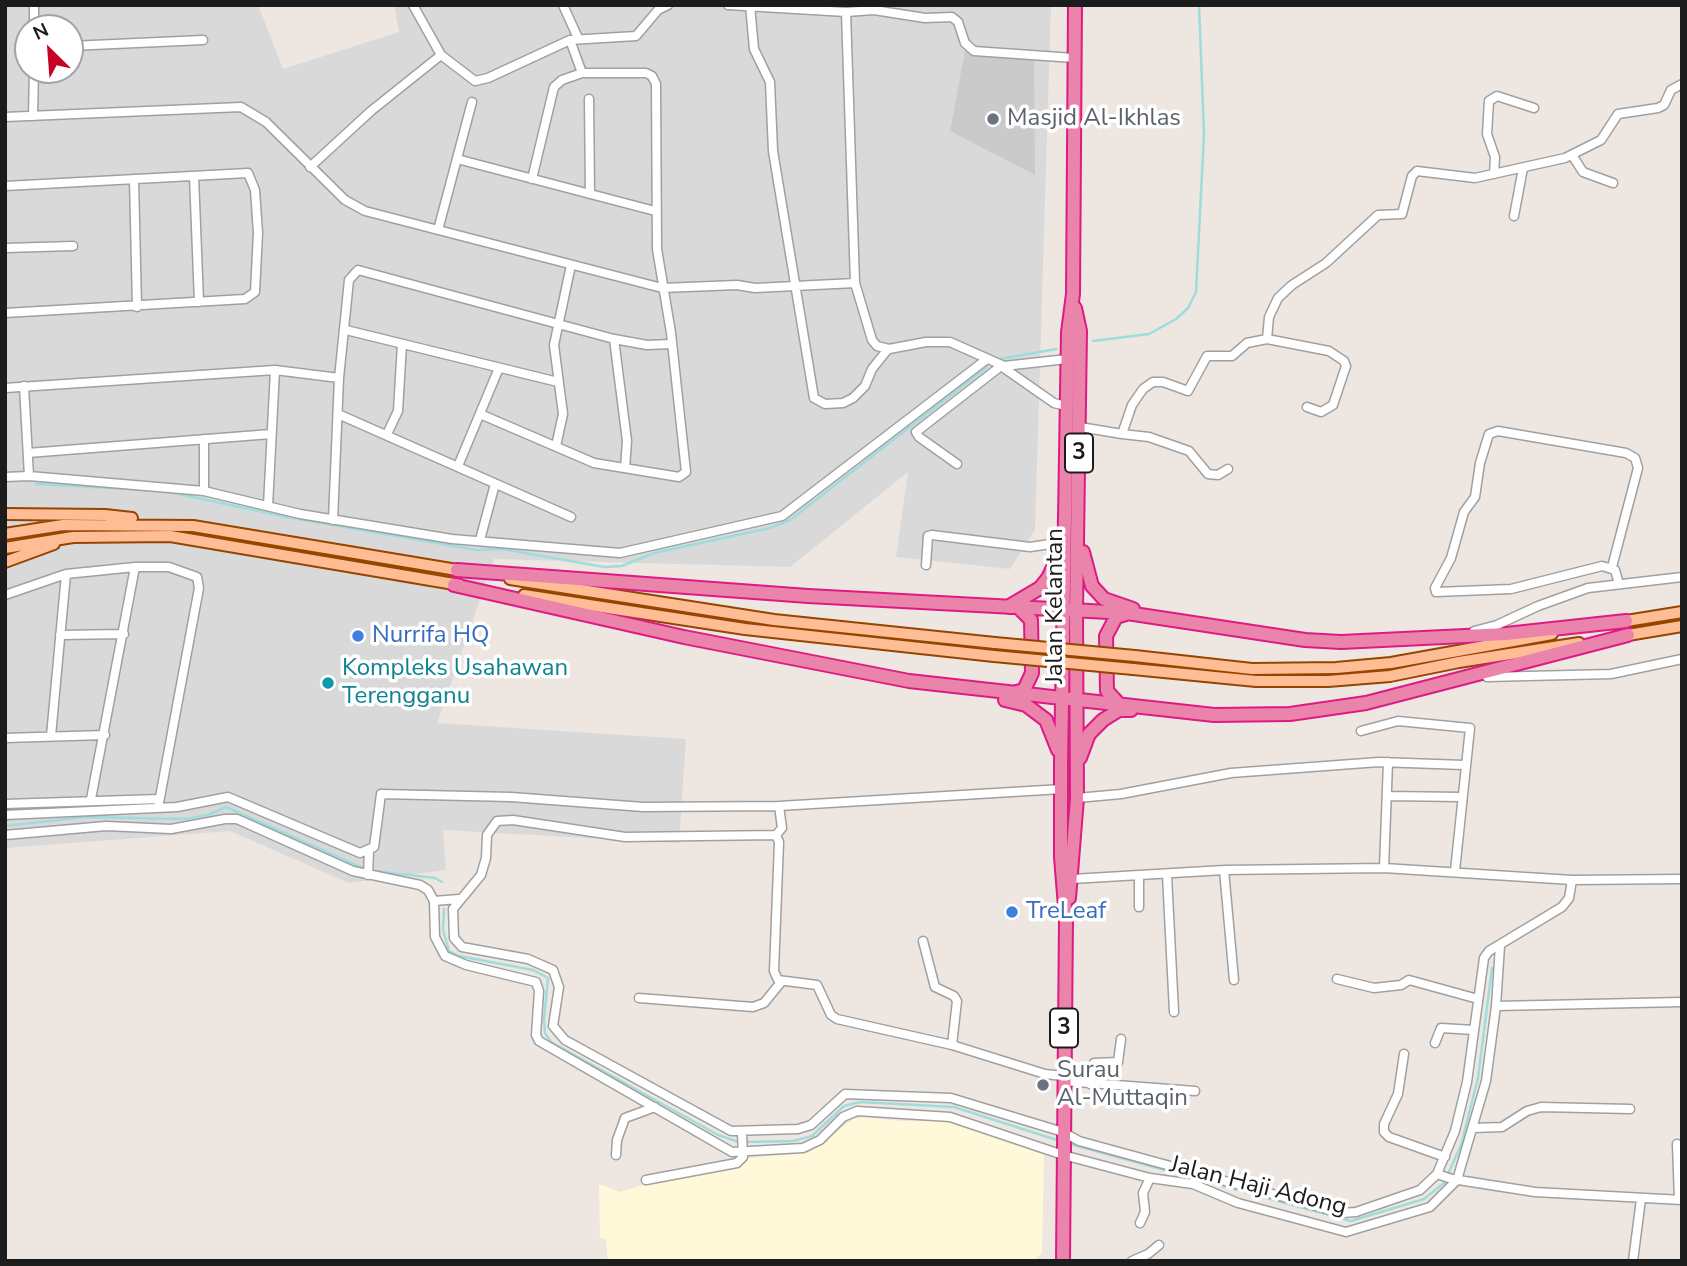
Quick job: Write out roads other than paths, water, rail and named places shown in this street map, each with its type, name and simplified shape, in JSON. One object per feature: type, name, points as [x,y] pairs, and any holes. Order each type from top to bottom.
[{"type":"highway","name":"Jalan Kelantan","points":[[1066,919],[1072,879],[1077,792],[1076,698],[1064,542],[1067,359],[1073,295],[1075,5]]},
{"type":"highway","name":"Jalan Kelantan","points":[[1063,1261],[1066,919],[1061,857],[1062,697],[1077,517],[1080,427],[1080,331],[1073,295]]},
{"type":"highway","points":[[1077,517],[1085,570],[1092,586],[1104,599],[1157,617]]},
{"type":"highway","points":[[1013,607],[1048,578],[1064,542]]},
{"type":"highway","points":[[457,570],[669,587],[1127,613],[1305,640],[1341,642],[1451,637],[1626,621]]},
{"type":"highway","points":[[454,585],[751,652],[943,686],[1027,705],[1046,720],[1062,764]]},
{"type":"highway","points":[[1011,694],[1024,690],[1032,673],[1031,620],[1013,607]]},
{"type":"highway","points":[[1119,704],[1107,691],[1106,636],[1116,617],[1127,613]]},
{"type":"highway","points":[[943,686],[1076,698],[1214,715],[1290,714],[1335,709],[1417,691],[1628,635]]},
{"type":"highway","points":[[1077,792],[1080,755],[1089,734],[1103,720],[1119,710],[1170,710]]},
{"type":"main road","points":[[5,514],[105,515],[193,526],[774,620],[1252,669],[1336,668],[1391,663],[1682,612]]},
{"type":"main road","points":[[5,534],[63,525],[193,526]]},
{"type":"main road","points":[[5,548],[73,537],[170,536],[454,585],[745,629],[1256,681],[1328,681],[1390,676],[1459,662],[1682,626]]},
{"type":"main road","points":[[5,562],[73,537]]},
{"type":"street","points":[[413,5],[441,55],[475,81],[574,39],[636,36],[658,10],[668,5]]},
{"type":"street","points":[[563,5],[582,73]]},
{"type":"street","points":[[729,5],[846,12],[874,10],[925,18],[952,17],[958,22],[971,49],[1074,58]]},
{"type":"street","points":[[750,6],[754,49],[770,82],[773,151],[812,393],[819,403],[843,403],[859,394],[888,348]]},
{"type":"street","points":[[846,12],[855,283],[872,340],[877,346],[888,348],[926,342],[950,342],[1001,366],[1054,402],[1066,407]]},
{"type":"street","points":[[84,45],[203,40]]},
{"type":"street","points":[[310,167],[371,111],[441,55]]},
{"type":"street","points":[[480,414],[594,463],[679,477],[686,472],[687,459],[662,288],[655,211],[656,85],[652,76],[646,73],[582,73],[562,80],[554,87],[532,179]]},
{"type":"street","points":[[33,116],[34,84]]},
{"type":"street","points":[[1267,339],[1269,317],[1278,298],[1292,285],[1326,263],[1378,215],[1402,214],[1412,176],[1417,171],[1475,178],[1572,155],[1601,140],[1618,114],[1658,108],[1664,105],[1671,90],[1682,84]]},
{"type":"street","points":[[1494,174],[1495,157],[1487,134],[1489,101],[1497,96],[1534,108]]},
{"type":"street","points":[[589,99],[590,194]]},
{"type":"street","points":[[438,230],[472,102]]},
{"type":"street","points":[[5,117],[241,107],[266,122],[345,200],[365,211],[662,288],[737,285],[755,288],[855,283]]},
{"type":"street","points":[[1572,155],[1583,172],[1613,183]]},
{"type":"street","points":[[457,159],[655,211]]},
{"type":"street","points":[[1514,216],[1524,168]]},
{"type":"street","points":[[5,186],[248,173],[255,190],[258,233],[255,292],[245,299],[5,313]]},
{"type":"street","points":[[194,176],[199,302]]},
{"type":"street","points":[[134,179],[137,307]]},
{"type":"street","points":[[5,248],[73,246]]},
{"type":"street","points":[[556,446],[563,422],[554,345],[571,265]]},
{"type":"street","points":[[333,520],[340,378],[349,280],[358,270],[614,339],[647,345],[671,344]]},
{"type":"street","points":[[346,330],[558,382]]},
{"type":"street","points":[[614,339],[626,441],[625,468]]},
{"type":"street","points":[[1122,434],[1132,405],[1143,388],[1153,382],[1164,382],[1188,391],[1207,356],[1232,356],[1247,343],[1267,339],[1329,351],[1344,361],[1346,366],[1333,405],[1321,412],[1307,407]]},
{"type":"street","points":[[387,434],[398,411],[402,344]]},
{"type":"street","points":[[5,477],[29,476],[204,491],[333,520],[452,539],[620,553],[782,516],[987,359]]},
{"type":"street","points":[[957,464],[916,432],[1001,366],[1067,359]]},
{"type":"street","points":[[457,466],[499,368]]},
{"type":"street","points":[[5,388],[275,370],[340,378]]},
{"type":"street","points":[[268,506],[275,370]]},
{"type":"street","points":[[24,386],[29,476]]},
{"type":"street","points":[[338,414],[571,517]]},
{"type":"street","points":[[1080,427],[1149,437],[1189,451],[1208,474],[1218,475],[1228,470]]},
{"type":"street","points":[[1612,567],[1638,468],[1635,458],[1626,453],[1498,431],[1489,433],[1479,463],[1475,496],[1464,512],[1451,558],[1435,588],[1436,592],[1511,589],[1602,566],[1612,567],[1618,573],[1619,584]]},
{"type":"street","points":[[28,453],[271,434]]},
{"type":"street","points":[[204,439],[204,491]]},
{"type":"street","points":[[480,540],[495,484]]},
{"type":"street","points":[[926,565],[928,536],[932,535],[1030,547],[1064,542]]},
{"type":"street","points":[[91,799],[135,567]]},
{"type":"street","points":[[5,595],[66,574],[135,567],[169,567],[193,573],[199,582],[158,803]]},
{"type":"street","points":[[51,736],[66,574]]},
{"type":"street","points":[[1451,637],[1497,625],[1572,593],[1619,584],[1682,577]]},
{"type":"street","points":[[61,635],[124,634]]},
{"type":"street","points":[[1417,691],[1496,675],[1611,674],[1682,659]]},
{"type":"street","points":[[1362,730],[1398,721],[1467,726],[1471,733],[1464,765],[1455,871]]},
{"type":"street","points":[[5,737],[105,735]]},
{"type":"street","points":[[1384,868],[1388,762]]},
{"type":"street","points":[[1077,792],[1121,794],[1213,776],[1388,762],[1464,765]]},
{"type":"street","points":[[368,875],[369,851],[375,840],[381,794],[511,797],[643,807],[779,808],[1062,789]]},
{"type":"street","points":[[1387,796],[1461,797]]},
{"type":"street","points":[[5,804],[91,799],[190,806],[228,797],[354,851],[369,851]]},
{"type":"street","points":[[5,816],[158,803]]},
{"type":"street","points":[[779,808],[774,971],[776,978],[817,985],[831,1015],[837,1019],[952,1045],[1063,1079],[1090,1084],[1195,1091]]},
{"type":"street","points":[[5,835],[106,826],[172,829],[225,819],[237,820],[353,872],[420,885],[428,890],[435,901],[435,937],[445,956],[466,965],[536,982],[539,991],[536,1035],[539,1041],[718,1146],[743,1151],[803,1148],[820,1140],[850,1113],[865,1111],[950,1117],[1063,1143]]},
{"type":"street","points":[[779,832],[625,837],[513,820],[497,821],[486,835],[486,858],[481,875],[453,909],[451,926],[457,943],[462,947],[528,959],[553,970],[559,987],[553,1026],[565,1040],[709,1121],[742,1135],[811,1125],[838,1098],[855,1093],[951,1098],[1150,1178],[1172,1172],[1238,1203],[1346,1232],[1430,1207],[1455,1180],[1486,1081],[1496,1006],[1500,946]]},
{"type":"street","points":[[1072,879],[1224,870],[1384,868],[1572,880],[1682,879]]},
{"type":"street","points":[[1224,870],[1234,980]]},
{"type":"street","points":[[1167,875],[1174,1012]]},
{"type":"street","points":[[1139,876],[1139,907]]},
{"type":"street","name":"Jalan Haji Adong","points":[[1063,1143],[1079,1141],[1172,1172],[1342,1213],[1356,1212],[1420,1190],[1439,1175],[1467,1082],[1483,958],[1562,907],[1569,898],[1572,880]]},
{"type":"street","points":[[435,901],[459,899]]},
{"type":"street","points":[[923,941],[935,987],[954,996],[957,1001],[952,1045]]},
{"type":"street","points":[[1337,979],[1374,988],[1401,985],[1409,980],[1478,999]]},
{"type":"street","points":[[639,998],[753,1006],[771,998],[782,981]]},
{"type":"street","points":[[1496,1006],[1682,1002]]},
{"type":"street","points":[[1435,1043],[1441,1028],[1474,1030]]},
{"type":"street","points":[[1090,1084],[1094,1063],[1118,1062],[1121,1039]]},
{"type":"street","points":[[1404,1054],[1398,1094],[1384,1124],[1384,1132],[1389,1138],[1445,1157]]},
{"type":"street","points":[[616,1155],[617,1140],[626,1116],[655,1107]]},
{"type":"street","points":[[1473,1128],[1502,1127],[1527,1111],[1541,1108],[1630,1109]]},
{"type":"street","points":[[646,1180],[729,1167],[737,1163],[743,1151],[742,1135]]},
{"type":"street","points":[[1439,1175],[1455,1180],[1535,1192],[1680,1200],[1677,1144]]},
{"type":"street","points":[[1140,1223],[1145,1212],[1143,1193],[1150,1178]]},
{"type":"street","points":[[1633,1261],[1641,1199]]},
{"type":"street","points":[[1132,1261],[1148,1254],[1158,1245]]},
{"type":"waterway","points":[[1093,341],[1149,334],[1176,319],[1188,308],[1196,292],[1204,134],[1199,5]]},
{"type":"waterway","points":[[1000,359],[1056,349]]},
{"type":"waterway","points":[[165,491],[286,517],[477,550],[502,549],[604,567],[622,566],[654,553],[770,528],[790,520],[987,367]]},
{"type":"waterway","points":[[36,484],[148,490]]},
{"type":"waterway","points":[[5,826],[85,817],[184,819],[208,815],[226,807],[365,869]]},
{"type":"waterway","points":[[375,871],[435,878],[442,882]]},
{"type":"waterway","points":[[444,909],[443,930],[449,951],[459,956],[533,970],[548,978],[544,1020],[545,1033],[551,1042],[718,1135],[739,1142]]},
{"type":"waterway","points":[[1070,1144],[1351,1221],[1424,1199],[1444,1183],[1461,1145],[1478,1078],[1492,968]]},
{"type":"waterway","points":[[746,1142],[793,1141],[812,1136],[844,1106],[860,1102],[954,1107],[1060,1141]]},
{"type":"place","name":"Masjid Al-Ikhlas","points":[[993,119]]},
{"type":"place","name":"Nurrifa HQ","points":[[358,636]]},
{"type":"place","name":"Kompleks Usahawan Terengganu","points":[[328,683]]},
{"type":"place","name":"TreLeaf","points":[[1012,912]]},
{"type":"place","name":"Surau Al-Muttaqin","points":[[1043,1085]]}]
